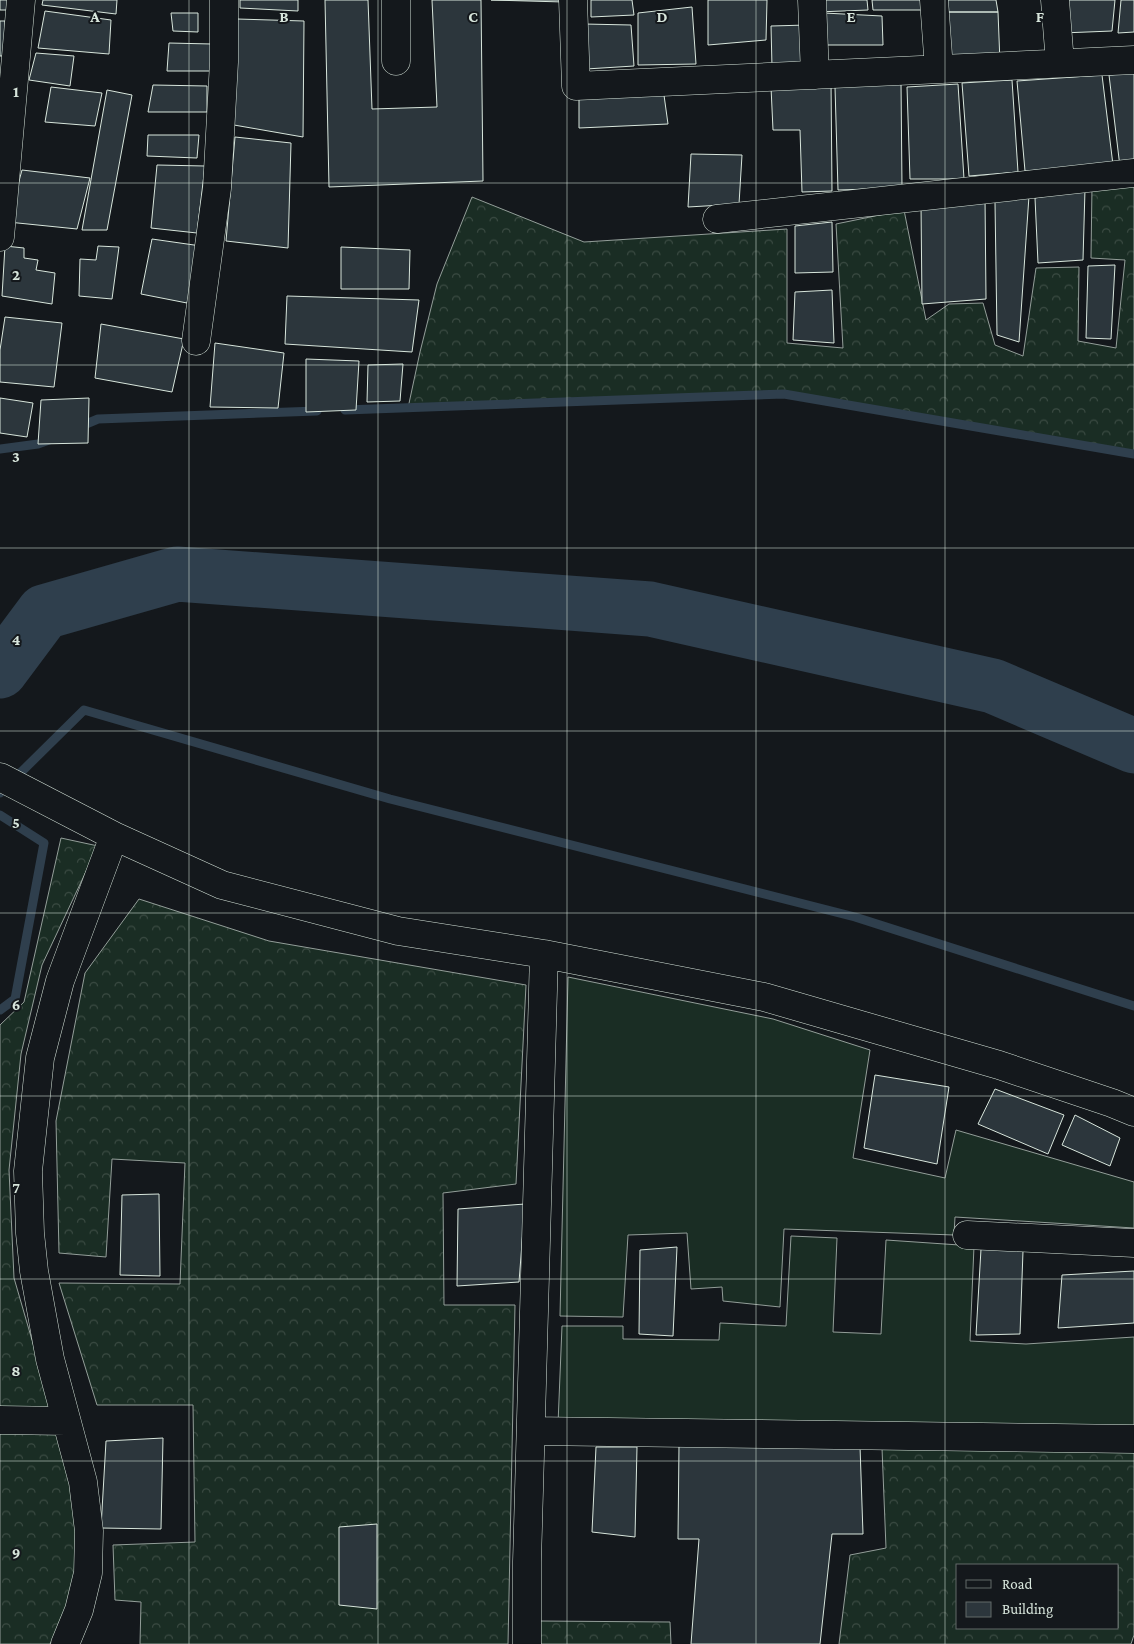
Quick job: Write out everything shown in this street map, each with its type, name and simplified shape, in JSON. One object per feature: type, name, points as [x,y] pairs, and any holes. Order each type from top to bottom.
[{"type":"street","points":[[1,220],[21,0]]},
{"type":"street","points":[[196,341],[217,188],[224,62],[224,0]]},
{"type":"street","points":[[396,0],[396,61]]},
{"type":"street","points":[[573,0],[576,86],[1134,60]]},
{"type":"street","points":[[812,0],[815,75]]},
{"type":"street","points":[[934,0],[939,69]]},
{"type":"street","points":[[1055,0],[1060,63]]},
{"type":"street","points":[[717,219],[1134,173]]},
{"type":"street","points":[[0,777],[114,836],[222,885],[398,931],[544,954],[764,997],[999,1065],[1134,1112]]},
{"type":"street","points":[[65,1644],[79,1610],[88,1573],[89,1531],[83,1482],[50,1359],[34,1271],[30,1233],[28,1171],[40,1058],[60,981],[114,836]]},
{"type":"street","points":[[526,1644],[526,1562],[544,954]]},
{"type":"street","points":[[968,1235],[1134,1243]]},
{"type":"street","points":[[0,1420],[66,1421]]},
{"type":"street","points":[[531,1431],[1134,1439]]},
{"type":"green space","points":[[1134,182],[1134,454],[784,394],[408,408],[437,284],[472,197],[584,242],[787,229],[787,343],[843,348],[836,224],[904,210],[926,320],[949,304],[983,303],[995,345],[1023,356],[1036,268],[1079,267],[1078,341],[1116,348],[1125,260],[1091,258],[1092,186]]},
{"type":"green space","points":[[61,838],[98,846],[42,965],[21,1054],[9,1170],[14,1278],[52,1409],[0,1409],[0,1025],[24,1002]]},
{"type":"green space","points":[[139,899],[269,941],[526,985],[516,1184],[443,1193],[444,1305],[515,1305],[508,1644],[140,1644],[141,1602],[115,1600],[113,1545],[195,1542],[193,1405],[97,1405],[59,1283],[180,1284],[185,1163],[112,1159],[106,1257],[59,1253],[56,1121],[85,973]]},
{"type":"green space","points":[[568,977],[773,1019],[870,1050],[853,1158],[945,1178],[956,1130],[1134,1182],[1134,1228],[955,1217],[954,1235],[784,1229],[780,1307],[723,1301],[722,1287],[691,1289],[687,1233],[628,1235],[623,1317],[560,1316]]},
{"type":"green space","points":[[791,1236],[837,1238],[833,1332],[881,1334],[886,1240],[974,1246],[970,1341],[1026,1344],[1134,1337],[1134,1434],[558,1424],[562,1326],[623,1326],[623,1339],[719,1340],[720,1323],[786,1326]]},
{"type":"green space","points":[[57,1430],[71,1468],[79,1567],[62,1622],[50,1644],[0,1644],[0,1431]]},
{"type":"green space","points":[[882,1448],[1134,1449],[1134,1635],[1131,1644],[839,1644],[850,1555],[886,1548]]},
{"type":"green space","points":[[539,1621],[670,1622],[671,1644],[540,1644]]},
{"type":"building","points":[[0,0],[11,0],[10,10],[0,10]]},
{"type":"building","points":[[43,0],[117,0],[116,14],[42,5]]},
{"type":"building","points":[[240,0],[298,0],[298,11],[240,8]]},
{"type":"building","points":[[325,0],[368,0],[372,109],[437,107],[432,0],[481,0],[483,181],[329,187]]},
{"type":"building","points":[[491,0],[564,0],[564,2]]},
{"type":"building","points":[[591,0],[632,0],[634,15],[591,17]]},
{"type":"building","points":[[708,0],[767,0],[766,40],[708,45]]},
{"type":"building","points":[[817,0],[867,0],[868,10],[817,12]]},
{"type":"building","points":[[872,0],[924,0],[925,10],[873,10]]},
{"type":"building","points":[[940,0],[996,0],[998,12],[941,12]]},
{"type":"building","points":[[1061,0],[1115,0],[1112,31],[1062,33]]},
{"type":"building","points":[[1121,0],[1134,0],[1134,32],[1118,33]]},
{"type":"building","points":[[692,7],[696,64],[638,65],[638,13]]},
{"type":"building","points":[[45,11],[111,20],[109,54],[38,48]]},
{"type":"building","points":[[941,12],[998,12],[1000,63],[943,63]]},
{"type":"building","points":[[171,13],[198,13],[198,32],[173,31]]},
{"type":"building","points":[[824,13],[882,16],[883,45],[823,45]]},
{"type":"building","points":[[237,19],[304,21],[303,137],[234,125]]},
{"type":"building","points":[[0,21],[5,21],[5,56],[0,56]]},
{"type":"building","points":[[584,24],[631,25],[634,66],[586,69]]},
{"type":"building","points":[[807,25],[808,67],[772,67],[771,26]]},
{"type":"building","points":[[169,43],[212,44],[211,71],[167,71]]},
{"type":"building","points":[[36,53],[74,56],[70,86],[29,80]]},
{"type":"building","points":[[1134,73],[1134,165],[1120,167],[1109,75]]},
{"type":"building","points":[[1102,75],[1113,165],[1025,171],[1017,81]]},
{"type":"building","points":[[1012,80],[1018,172],[969,176],[962,83]]},
{"type":"building","points":[[831,81],[832,191],[802,192],[800,130],[773,130],[771,87]]},
{"type":"building","points":[[901,82],[902,188],[838,190],[835,87]]},
{"type":"building","points":[[958,84],[964,179],[910,179],[907,87]]},
{"type":"building","points":[[153,85],[207,86],[207,112],[148,112]]},
{"type":"building","points":[[51,87],[102,93],[95,126],[45,122]]},
{"type":"building","points":[[663,88],[668,124],[579,128],[579,93]]},
{"type":"building","points":[[107,90],[132,95],[107,230],[82,230]]},
{"type":"building","points":[[148,135],[199,135],[197,158],[147,156]]},
{"type":"building","points":[[235,137],[291,143],[288,248],[226,241]]},
{"type":"building","points":[[691,154],[742,155],[739,204],[688,207]]},
{"type":"building","points":[[157,165],[205,166],[197,233],[151,228]]},
{"type":"building","points":[[22,170],[90,178],[77,229],[8,222]]},
{"type":"building","points":[[1085,189],[1083,260],[1038,263],[1035,198]]},
{"type":"building","points":[[1029,196],[1019,342],[997,335],[995,202]]},
{"type":"building","points":[[985,197],[986,299],[922,304],[921,204]]},
{"type":"building","points":[[832,222],[833,272],[795,273],[795,226]]},
{"type":"building","points":[[152,239],[201,246],[187,303],[141,294]]},
{"type":"building","points":[[5,246],[24,248],[24,258],[38,260],[36,270],[55,273],[52,304],[2,296]]},
{"type":"building","points":[[98,246],[119,247],[112,299],[79,296],[80,259],[96,260]]},
{"type":"building","points":[[341,247],[410,250],[409,289],[341,289]]},
{"type":"building","points":[[1115,265],[1111,339],[1086,338],[1088,266]]},
{"type":"building","points":[[832,290],[834,343],[793,340],[795,292]]},
{"type":"building","points":[[287,296],[419,300],[412,352],[285,344]]},
{"type":"building","points":[[5,317],[62,323],[54,387],[0,382],[0,350]]},
{"type":"building","points":[[101,324],[184,339],[172,392],[95,378]]},
{"type":"building","points":[[215,343],[284,353],[278,408],[210,407]]},
{"type":"building","points":[[306,359],[359,361],[356,410],[306,412]]},
{"type":"building","points":[[403,364],[400,401],[367,402],[368,365]]},
{"type":"building","points":[[0,398],[33,403],[27,437],[0,433]]},
{"type":"building","points":[[89,398],[88,443],[38,444],[41,400]]},
{"type":"building","points":[[875,1075],[949,1087],[937,1164],[864,1148]]},
{"type":"building","points":[[995,1089],[1064,1115],[1048,1154],[978,1124]]},
{"type":"building","points":[[1075,1115],[1120,1138],[1110,1166],[1062,1145]]},
{"type":"building","points":[[159,1194],[160,1276],[120,1275],[122,1195]]},
{"type":"building","points":[[525,1204],[519,1282],[457,1286],[458,1209]]},
{"type":"building","points":[[677,1247],[673,1336],[639,1334],[640,1250]]},
{"type":"building","points":[[981,1249],[1023,1251],[1020,1334],[976,1335]]},
{"type":"building","points":[[1134,1271],[1134,1323],[1058,1328],[1062,1275]]},
{"type":"building","points":[[163,1438],[161,1529],[101,1528],[106,1441]]},
{"type":"building","points":[[679,1445],[860,1446],[863,1534],[832,1534],[820,1644],[691,1644],[699,1539],[678,1539]]},
{"type":"building","points":[[596,1447],[637,1447],[635,1537],[592,1532]]},
{"type":"building","points":[[377,1524],[377,1609],[339,1605],[339,1527]]},
{"type":"waterway","points":[[345,410],[784,394],[1134,454]]},
{"type":"waterway","points":[[79,427],[98,419],[317,411]]},
{"type":"waterway","points":[[0,449],[38,444],[49,440]]},
{"type":"waterway","points":[[0,671],[44,612],[177,574],[650,609],[993,686],[1134,746]]},
{"type":"waterway","points":[[0,793],[84,710],[390,799],[855,917],[1134,1006]]},
{"type":"waterway","points":[[0,815],[44,843],[15,999],[0,1010]]}]
